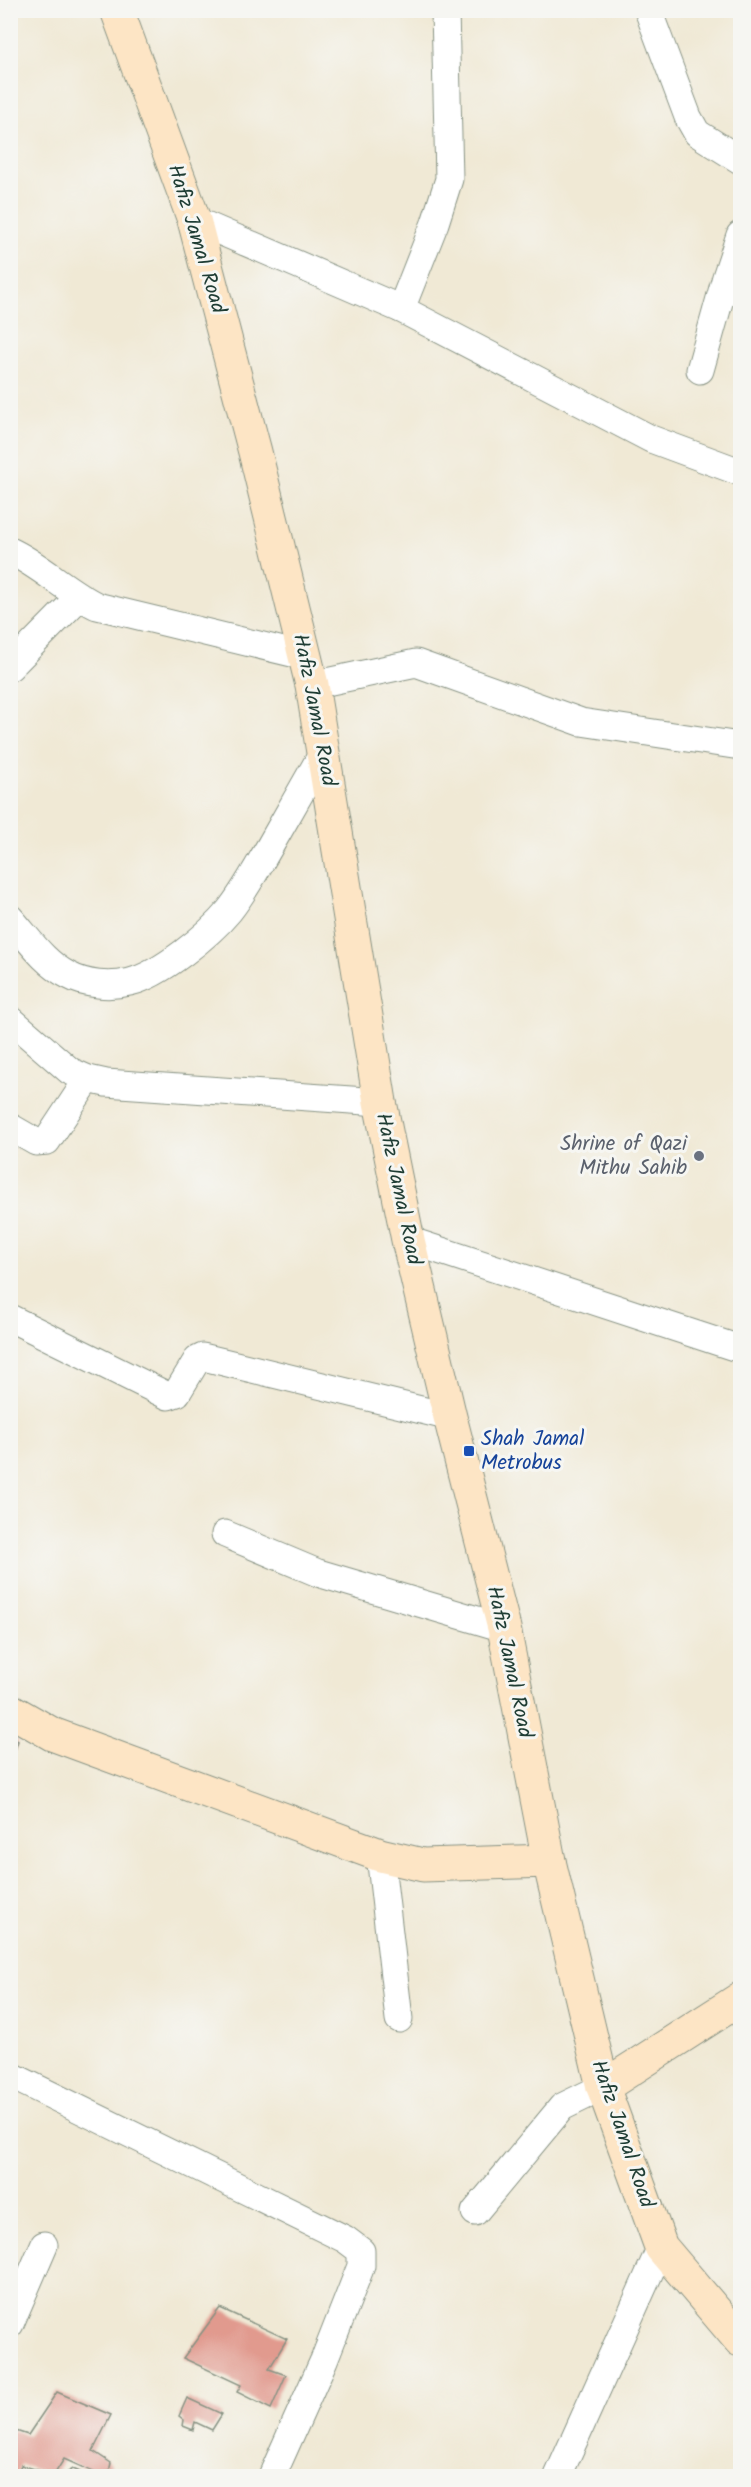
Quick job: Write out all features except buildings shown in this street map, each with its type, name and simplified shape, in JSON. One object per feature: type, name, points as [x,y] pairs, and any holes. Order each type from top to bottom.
[{"type":"main road","name":"Hafiz Jamal Road","points":[[117,10],[194,220],[258,463],[308,670],[324,751],[380,1102],[408,1240],[504,1628],[549,1861],[603,2087],[662,2247],[741,2340]]},
{"type":"main road","points":[[10,1710],[52,1734],[380,1855],[423,1865],[549,1861]]},
{"type":"main road","points":[[603,2087],[741,1999]]},
{"type":"street","points":[[401,309],[435,223],[449,179],[445,10]]},
{"type":"street","points":[[648,10],[688,117],[697,133],[741,160]]},
{"type":"street","points":[[194,220],[401,309],[651,439],[741,472]]},
{"type":"street","points":[[700,369],[726,277],[741,235]]},
{"type":"street","points":[[10,551],[54,576],[79,597],[97,606],[308,670],[416,663],[581,722],[741,746]]},
{"type":"street","points":[[10,667],[79,597]]},
{"type":"street","points":[[10,918],[47,960],[68,975],[90,983],[110,985],[132,982],[161,968],[208,934],[230,911],[324,751]]},
{"type":"street","points":[[10,1019],[70,1071],[88,1079],[106,1083],[380,1102]]},
{"type":"street","points":[[10,1126],[36,1142],[47,1141],[88,1079]]},
{"type":"street","points":[[408,1240],[741,1349]]},
{"type":"street","points":[[10,1318],[168,1396],[177,1393],[196,1360],[203,1357],[450,1417]]},
{"type":"street","points":[[225,1534],[318,1573],[504,1628]]},
{"type":"street","points":[[380,1855],[399,2019]]},
{"type":"street","points":[[10,2075],[345,2239],[360,2251],[361,2266],[324,2360],[272,2476]]},
{"type":"street","points":[[475,2212],[562,2107],[603,2087]]},
{"type":"street","points":[[10,2324],[44,2245]]},
{"type":"street","points":[[558,2476],[662,2247]]},
{"type":"place","name":"Shrine of Qazi Mithu Sahib","points":[[699,1156]]},
{"type":"place","name":"Shah Jamal Metrobus","points":[[469,1451]]}]
